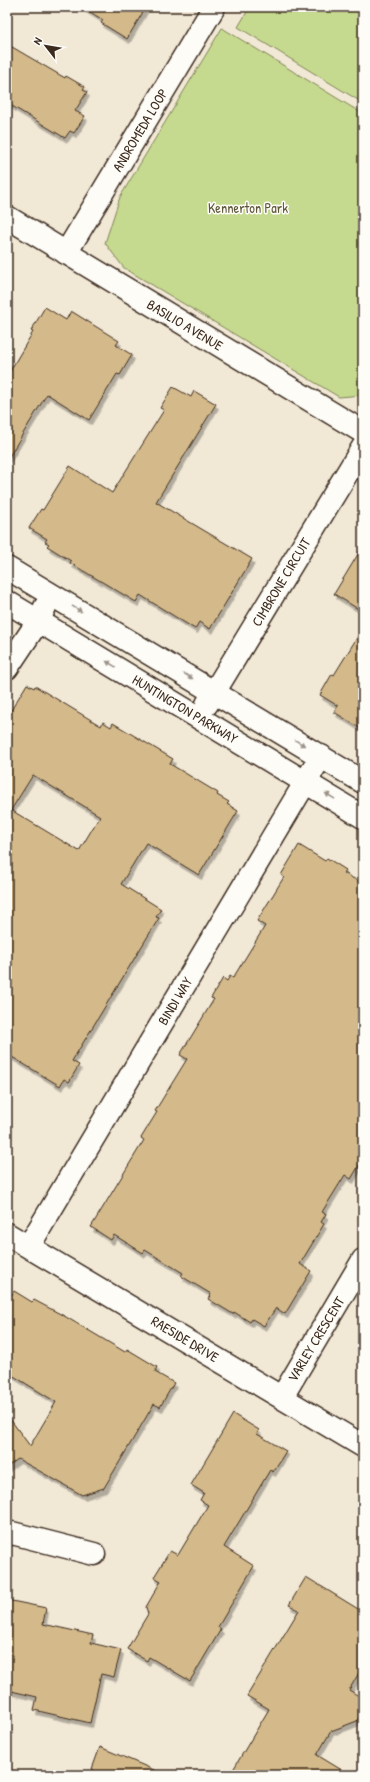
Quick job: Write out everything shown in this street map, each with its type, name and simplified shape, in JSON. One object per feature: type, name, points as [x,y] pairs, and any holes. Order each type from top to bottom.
[{"type":"street","name":"ANDROMEDA LOOP","points":[[66,253],[214,7]]},
{"type":"street","name":"BASILIO AVENUE","points":[[7,217],[363,432]]},
{"type":"street","name":"CIMBRONE CIRCUIT","points":[[199,717],[363,447]]},
{"type":"street","points":[[7,568],[363,782]]},
{"type":"street","points":[[7,668],[38,620],[51,594]]},
{"type":"street","name":"HUNTINGTON PARKWAY","points":[[7,602],[363,816]]},
{"type":"street","name":"BINDI WAY","points":[[28,1246],[321,756]]},
{"type":"street","name":"RAESIDE DRIVE","points":[[7,1234],[363,1446]]},
{"type":"street","name":"VARLEY CRESCENT","points":[[282,1397],[363,1260]]},
{"type":"street","points":[[7,1535],[12,1533],[94,1554]]},
{"type":"green space","points":[[250,7],[363,7],[363,103],[238,27]]},
{"type":"green space","name":"Kennerton Park","points":[[222,28],[363,114],[363,395],[339,397],[124,268],[105,243],[120,197]]},
{"type":"building","points":[[82,7],[146,7],[127,39],[101,23],[103,20]]},
{"type":"building","points":[[7,44],[65,78],[66,76],[85,87],[83,90],[87,92],[75,111],[85,116],[74,133],[70,131],[65,138],[7,103]]},
{"type":"building","points":[[45,307],[66,320],[71,311],[119,341],[116,345],[132,355],[120,375],[117,374],[89,420],[47,394],[7,460],[7,376],[33,332],[31,331]]},
{"type":"building","points":[[173,387],[191,397],[194,391],[216,404],[156,502],[252,559],[210,629],[199,622],[195,629],[140,595],[136,602],[70,563],[71,561],[47,546],[49,544],[45,542],[47,539],[29,528],[41,509],[43,510],[70,466],[112,493],[164,410],[160,408]]},
{"type":"building","points":[[363,546],[363,612],[334,594]]},
{"type":"building","points":[[363,628],[363,730],[334,712],[338,706],[320,695],[332,674],[334,675]]},
{"type":"building","points":[[27,684],[34,688],[35,686],[101,726],[103,722],[111,727],[113,723],[173,759],[170,764],[218,793],[217,795],[229,802],[227,804],[238,811],[199,875],[146,843],[121,884],[161,909],[156,917],[159,918],[72,1061],[79,1065],[69,1082],[64,1079],[60,1086],[7,1054],[7,717]],"holes":[[[33,775],[100,816],[79,851],[11,810]]]},
{"type":"building","points":[[299,845],[325,861],[327,858],[346,870],[344,873],[363,884],[363,1159],[351,1179],[345,1175],[322,1212],[326,1214],[321,1222],[324,1224],[300,1264],[311,1271],[285,1314],[276,1308],[264,1326],[252,1319],[250,1322],[234,1312],[233,1314],[208,1299],[211,1294],[181,1276],[183,1273],[145,1250],[143,1253],[114,1235],[111,1240],[91,1227],[144,1140],[141,1138],[157,1112],[155,1111],[187,1059],[180,1055],[214,999],[211,998],[223,978],[227,981],[230,976],[233,978],[265,926],[257,921],[284,877],[281,875]]},
{"type":"building","points":[[14,1291],[32,1302],[34,1300],[66,1317],[125,1352],[127,1349],[157,1367],[155,1372],[174,1383],[160,1407],[154,1404],[104,1488],[82,1495],[18,1459],[7,1467],[7,1415],[30,1446],[56,1402],[7,1372],[7,1303]]},
{"type":"building","points":[[233,1414],[259,1430],[257,1434],[286,1451],[273,1472],[270,1470],[224,1547],[254,1566],[218,1627],[221,1629],[190,1681],[149,1657],[147,1661],[127,1649],[148,1614],[146,1607],[161,1581],[154,1577],[170,1551],[178,1555],[208,1505],[200,1500],[204,1493],[191,1485]]},
{"type":"building","points":[[306,1577],[363,1612],[363,1666],[349,1690],[362,1698],[363,1710],[357,1721],[331,1731],[317,1755],[350,1775],[230,1775],[269,1709],[247,1696],[299,1610],[289,1605]]},
{"type":"building","points":[[7,1600],[46,1608],[43,1624],[93,1635],[91,1643],[121,1650],[114,1677],[101,1674],[90,1723],[34,1710],[37,1697],[7,1690]]},
{"type":"building","points":[[100,1747],[166,1775],[91,1775],[94,1770],[92,1769]]}]
